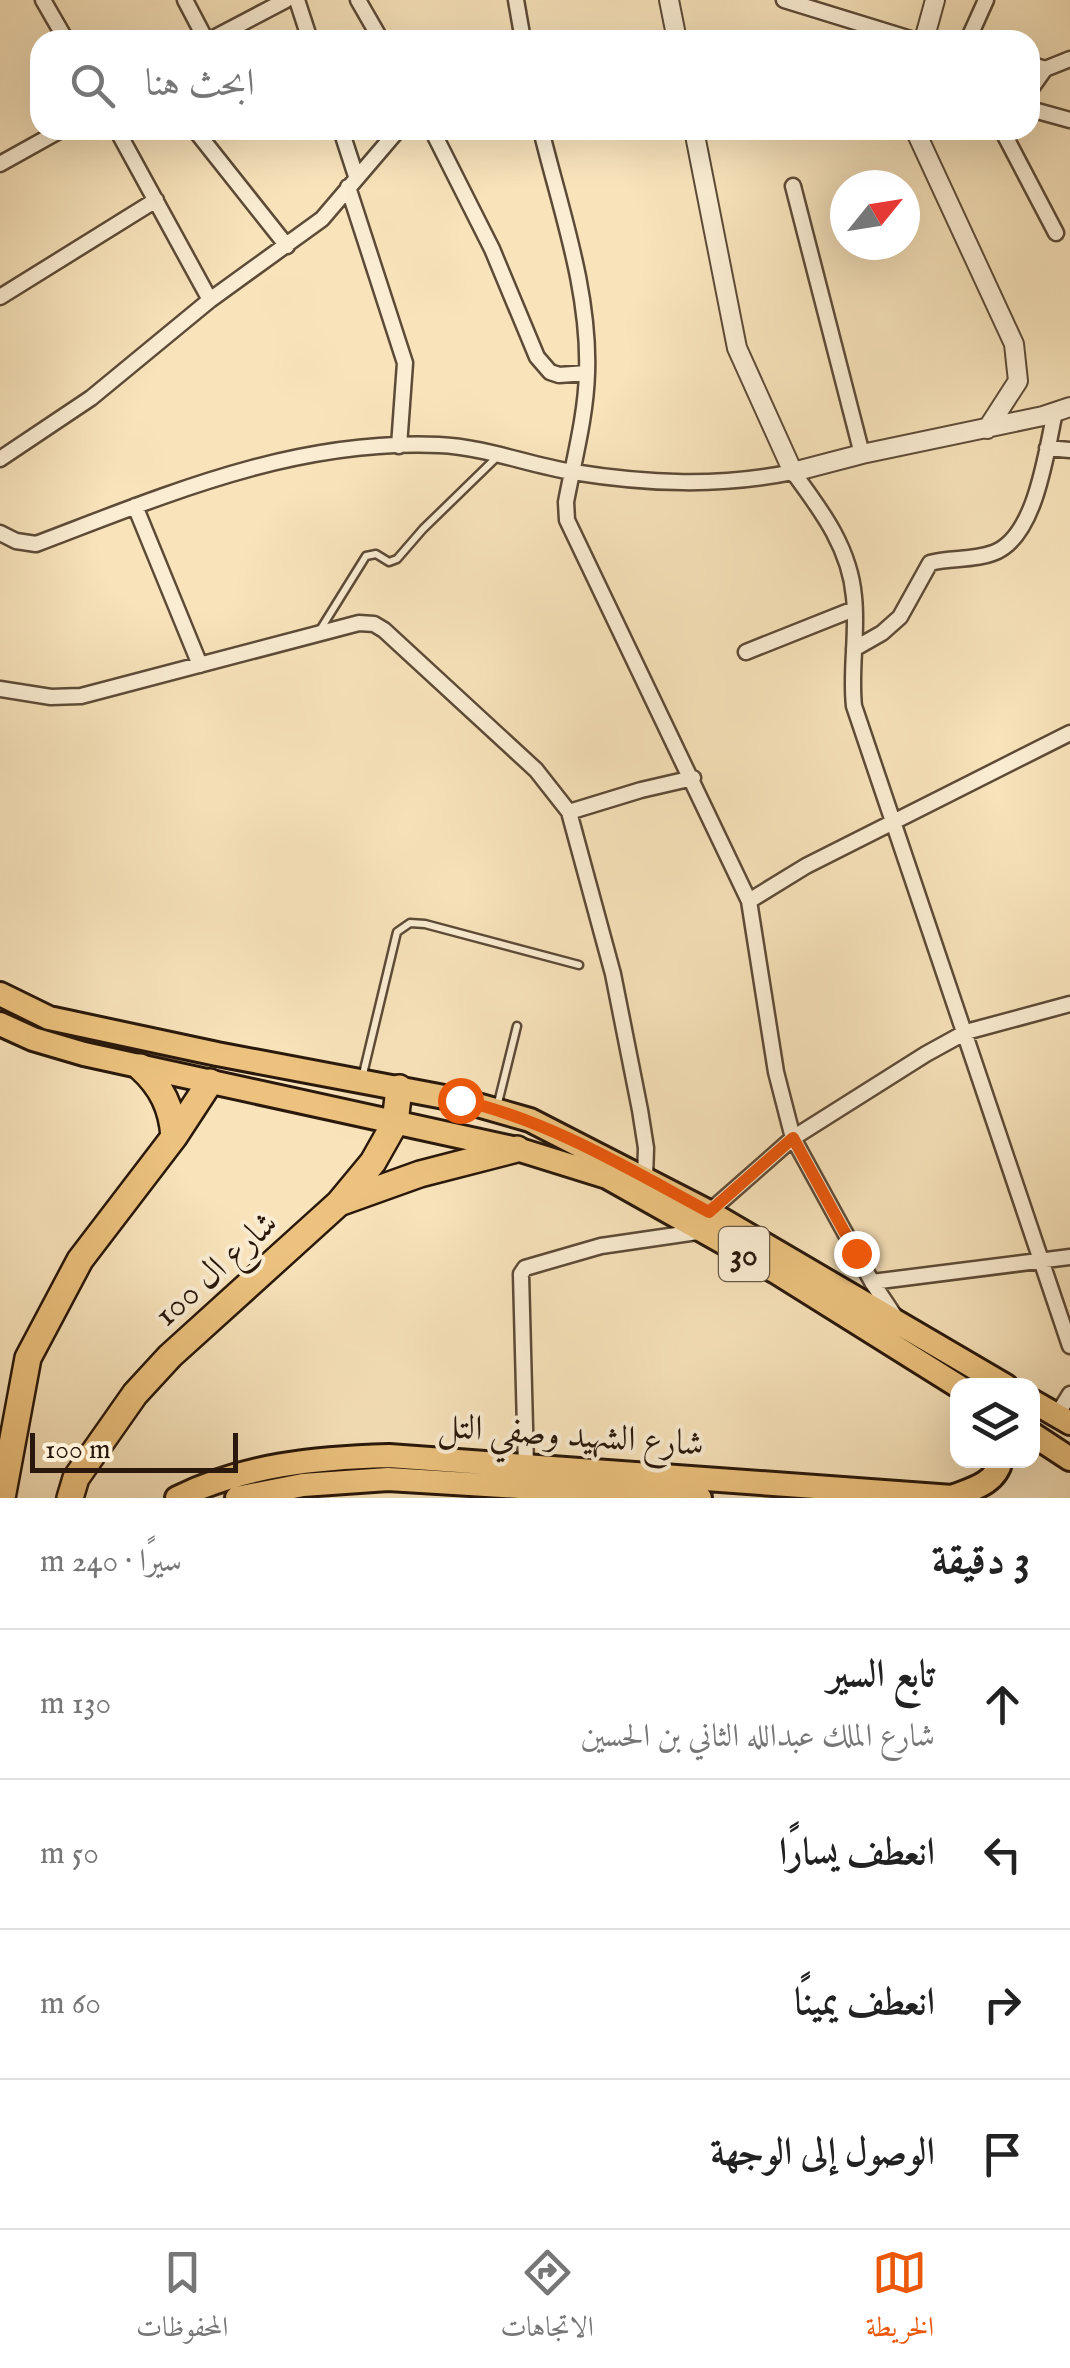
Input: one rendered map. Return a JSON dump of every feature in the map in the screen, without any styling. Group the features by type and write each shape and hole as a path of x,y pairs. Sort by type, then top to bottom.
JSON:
{"highway":[{"path":"140,1067 152,1078 169,1106 174,1137"},
{"path":"2,1498 28,1358 80,1260 174,1137 210,1082"},
{"name":"شارع ال 100","path":"73,1488 113,1421 170,1356 339,1203 373,1162 395,1123 399,1088"},
{"path":"339,1203 420,1174 518,1149"}],"main road":[{"name":"30","path":"6,1000 49,1018 497,1108 568,1137 645,1178 950,1381"},
{"name":"30","path":"0,1023 48,1044 518,1149 607,1176 707,1222 900,1324 992,1378"},
{"path":"0,1044 48,1044"},
{"path":"210,1082 217,1054"},
{"path":"1040,1403 1066,1411"},
{"path":"1040,1439 1070,1458"},
{"name":"شارع الشهيد وصفي التل","path":"177,1498 255,1470 320,1458 389,1456 966,1498"},
{"path":"952,1497 984,1484 999,1468"},
{"name":"شارع الشهيد وصفي التل","path":"238,1498 302,1485 388,1479 700,1498"}],"street":[{"path":"44,0 60,30"},
{"path":"185,0 202,30"},
{"path":"228,30 286,0"},
{"path":"297,0 307,30"},
{"path":"358,0 375,30"},
{"path":"516,0 522,30"},
{"path":"669,0 675,30"},
{"path":"784,0 882,30"},
{"path":"927,30 935,0"},
{"path":"972,30 986,0"},
{"path":"1040,65 1070,59"},
{"path":"1040,112 1070,120"},
{"path":"0,163 43,140"},
{"path":"123,140 210,300"},
{"path":"203,140 287,246"},
{"path":"342,140 405,363 399,446"},
{"path":"0,460 91,398 210,300 322,219 389,140"},
{"path":"437,140 497,260 536,357 550,372 559,375 587,373"},
{"path":"543,140 580,289 587,373 566,502 567,520 749,901 776,1072 793,1138 872,1282 900,1324"},
{"path":"696,140 736,348 792,472 833,530 845,556 854,609 854,706 1070,1346"},
{"path":"920,140 1014,344 1018,381 987,428"},
{"path":"1007,140 1056,233"},
{"path":"794,186 862,454"},
{"path":"0,297 156,200"},
{"path":"0,533 16,542 36,544 254,465 319,453 438,445 500,454 572,472 676,484 715,484 792,472 1062,410"},
{"path":"854,649 900,617 930,564 949,558 978,557 1012,542 1029,511 1046,448 1062,410"},
{"path":"1046,448 1070,450"},
{"path":"135,506 200,665"},
{"path":"746,652 854,609"},
{"path":"0,689 52,698 82,696 358,623 374,624 536,770 569,812 613,974 646,1148 645,1178"},
{"path":"749,901 806,866 1070,733"},
{"path":"569,812 692,778"},
{"path":"0,1023 6,1000"},
{"path":"526,1466 521,1308 524,1268 707,1222 793,1138 926,1054 966,1032 1070,1004"},
{"path":"872,1282 1070,1257"}],"lane":[{"path":"317,635 366,556 376,554 389,562 398,559 500,454"},
{"path":"362,1080 397,932 410,923 579,965"},
{"path":"497,1108 517,1026"}],"route":[{"path":"460,1100 497,1108 568,1137 709,1212 793,1138 856,1253"}]}
